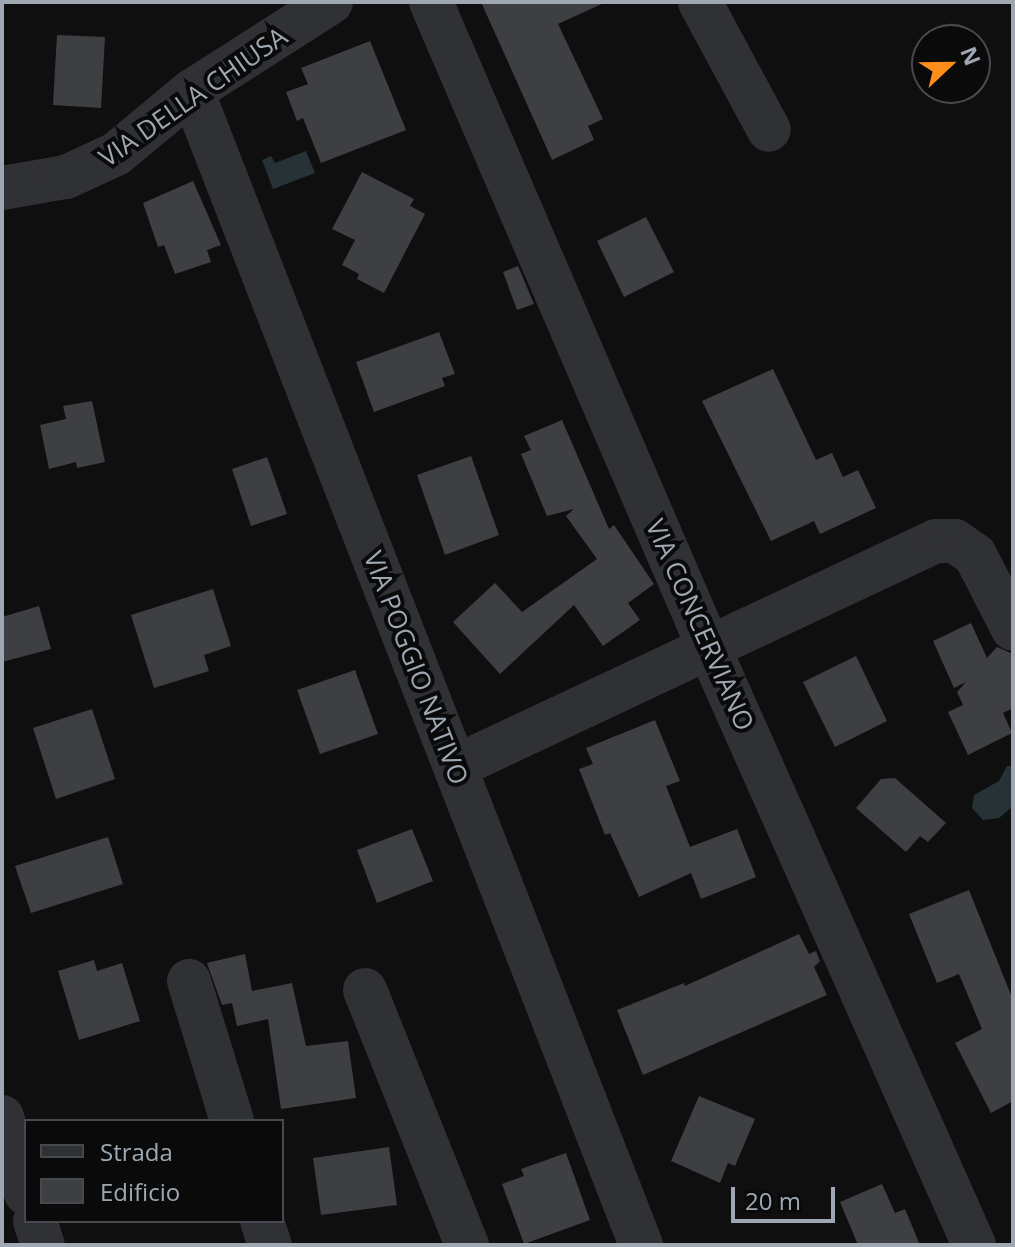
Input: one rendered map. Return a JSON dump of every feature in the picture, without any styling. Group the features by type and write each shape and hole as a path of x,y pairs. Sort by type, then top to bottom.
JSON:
{"street":[{"name":"VIA DELLA CHIUSA","path":"2,188 47,182 91,168 128,146 192,91 331,2"},
{"name":"VIA CONCERVIANO","path":"431,2 709,648 974,1245"},
{"path":"700,2 769,130"},
{"name":"VIA POGGIO NATIVO","path":"192,91 641,1245"},
{"path":"455,767 927,545 955,541 975,555 1013,629"},
{"path":"189,981 231,1119"},
{"path":"365,990 467,1245"},
{"path":"2,1117 24,1187"},
{"path":"36,1223 43,1245"},
{"path":"263,1223 270,1245"}],"shaded area":[{"path":"306,151 315,173 273,189 262,160 271,156 275,163"},
{"path":"1007,766 1013,766 1013,806 999,818 983,820 972,808 974,795 999,781"}],"building":[{"path":"481,2 606,2 558,24 603,119 588,126 594,140 552,160"},
{"path":"57,35 105,37 101,108 53,105"},
{"path":"370,41 406,130 321,163 303,118 297,121 286,92 308,84 301,68"},
{"path":"362,172 414,199 410,206 425,214 384,293 357,279 359,274 342,265 355,240 332,229"},
{"path":"193,181 221,245 207,250 211,262 175,274 164,245 158,247 143,203"},
{"path":"646,217 674,272 624,297 597,241"},
{"path":"518,266 534,304 517,310 503,272"},
{"path":"439,332 455,374 442,378 445,386 374,412 356,362"},
{"path":"773,369 816,460 832,453 843,477 858,470 876,508 820,534 814,521 771,541 702,401"},
{"path":"92,401 105,462 77,468 76,462 49,469 40,425 66,419 63,406"},
{"path":"562,420 609,529 614,525 654,584 628,603 640,620 603,646 574,605 500,674 453,622 495,583 522,612 597,559 566,516 574,509 547,516 521,454 531,450 524,436"},
{"path":"471,456 499,535 445,555 417,475"},
{"path":"267,457 287,514 251,526 232,469"},
{"path":"213,589 231,646 204,655 209,671 154,688 131,615"},
{"path":"39,606 51,649 2,662 2,617"},
{"path":"971,623 987,658 997,647 1013,654 1013,708 1003,713 1012,733 968,755 948,712 963,705 957,692 966,682 954,688 933,641"},
{"path":"856,656 887,721 835,747 803,682"},
{"path":"355,670 378,734 320,754 297,690"},
{"path":"92,709 115,779 56,799 33,728"},
{"path":"655,720 680,781 666,786 690,847 737,829 756,877 701,899 691,873 639,897 610,833 605,835 579,769 593,764 586,748"},
{"path":"895,778 946,823 928,842 920,836 906,852 856,808 881,779"},
{"path":"412,829 433,881 377,903 357,850"},
{"path":"108,837 123,884 31,913 15,866"},
{"path":"969,890 1013,1000 1013,1101 991,1113 955,1043 982,1029 959,974 937,983 909,914"},
{"path":"799,934 809,954 816,951 820,961 814,967 827,995 643,1075 617,1010 684,983 685,986"},
{"path":"245,954 252,991 292,983 306,1046 348,1041 356,1098 281,1109 268,1019 237,1026 232,1003 222,1005 207,963"},
{"path":"94,960 97,971 122,963 140,1021 79,1040 58,971"},
{"path":"699,1096 755,1119 735,1166 728,1163 720,1183 671,1161"},
{"path":"389,1147 397,1205 321,1215 313,1158"},
{"path":"566,1153 590,1220 524,1244 502,1184 524,1176 521,1169"},
{"path":"882,1184 895,1213 905,1209 920,1245 858,1245 840,1202"}]}
